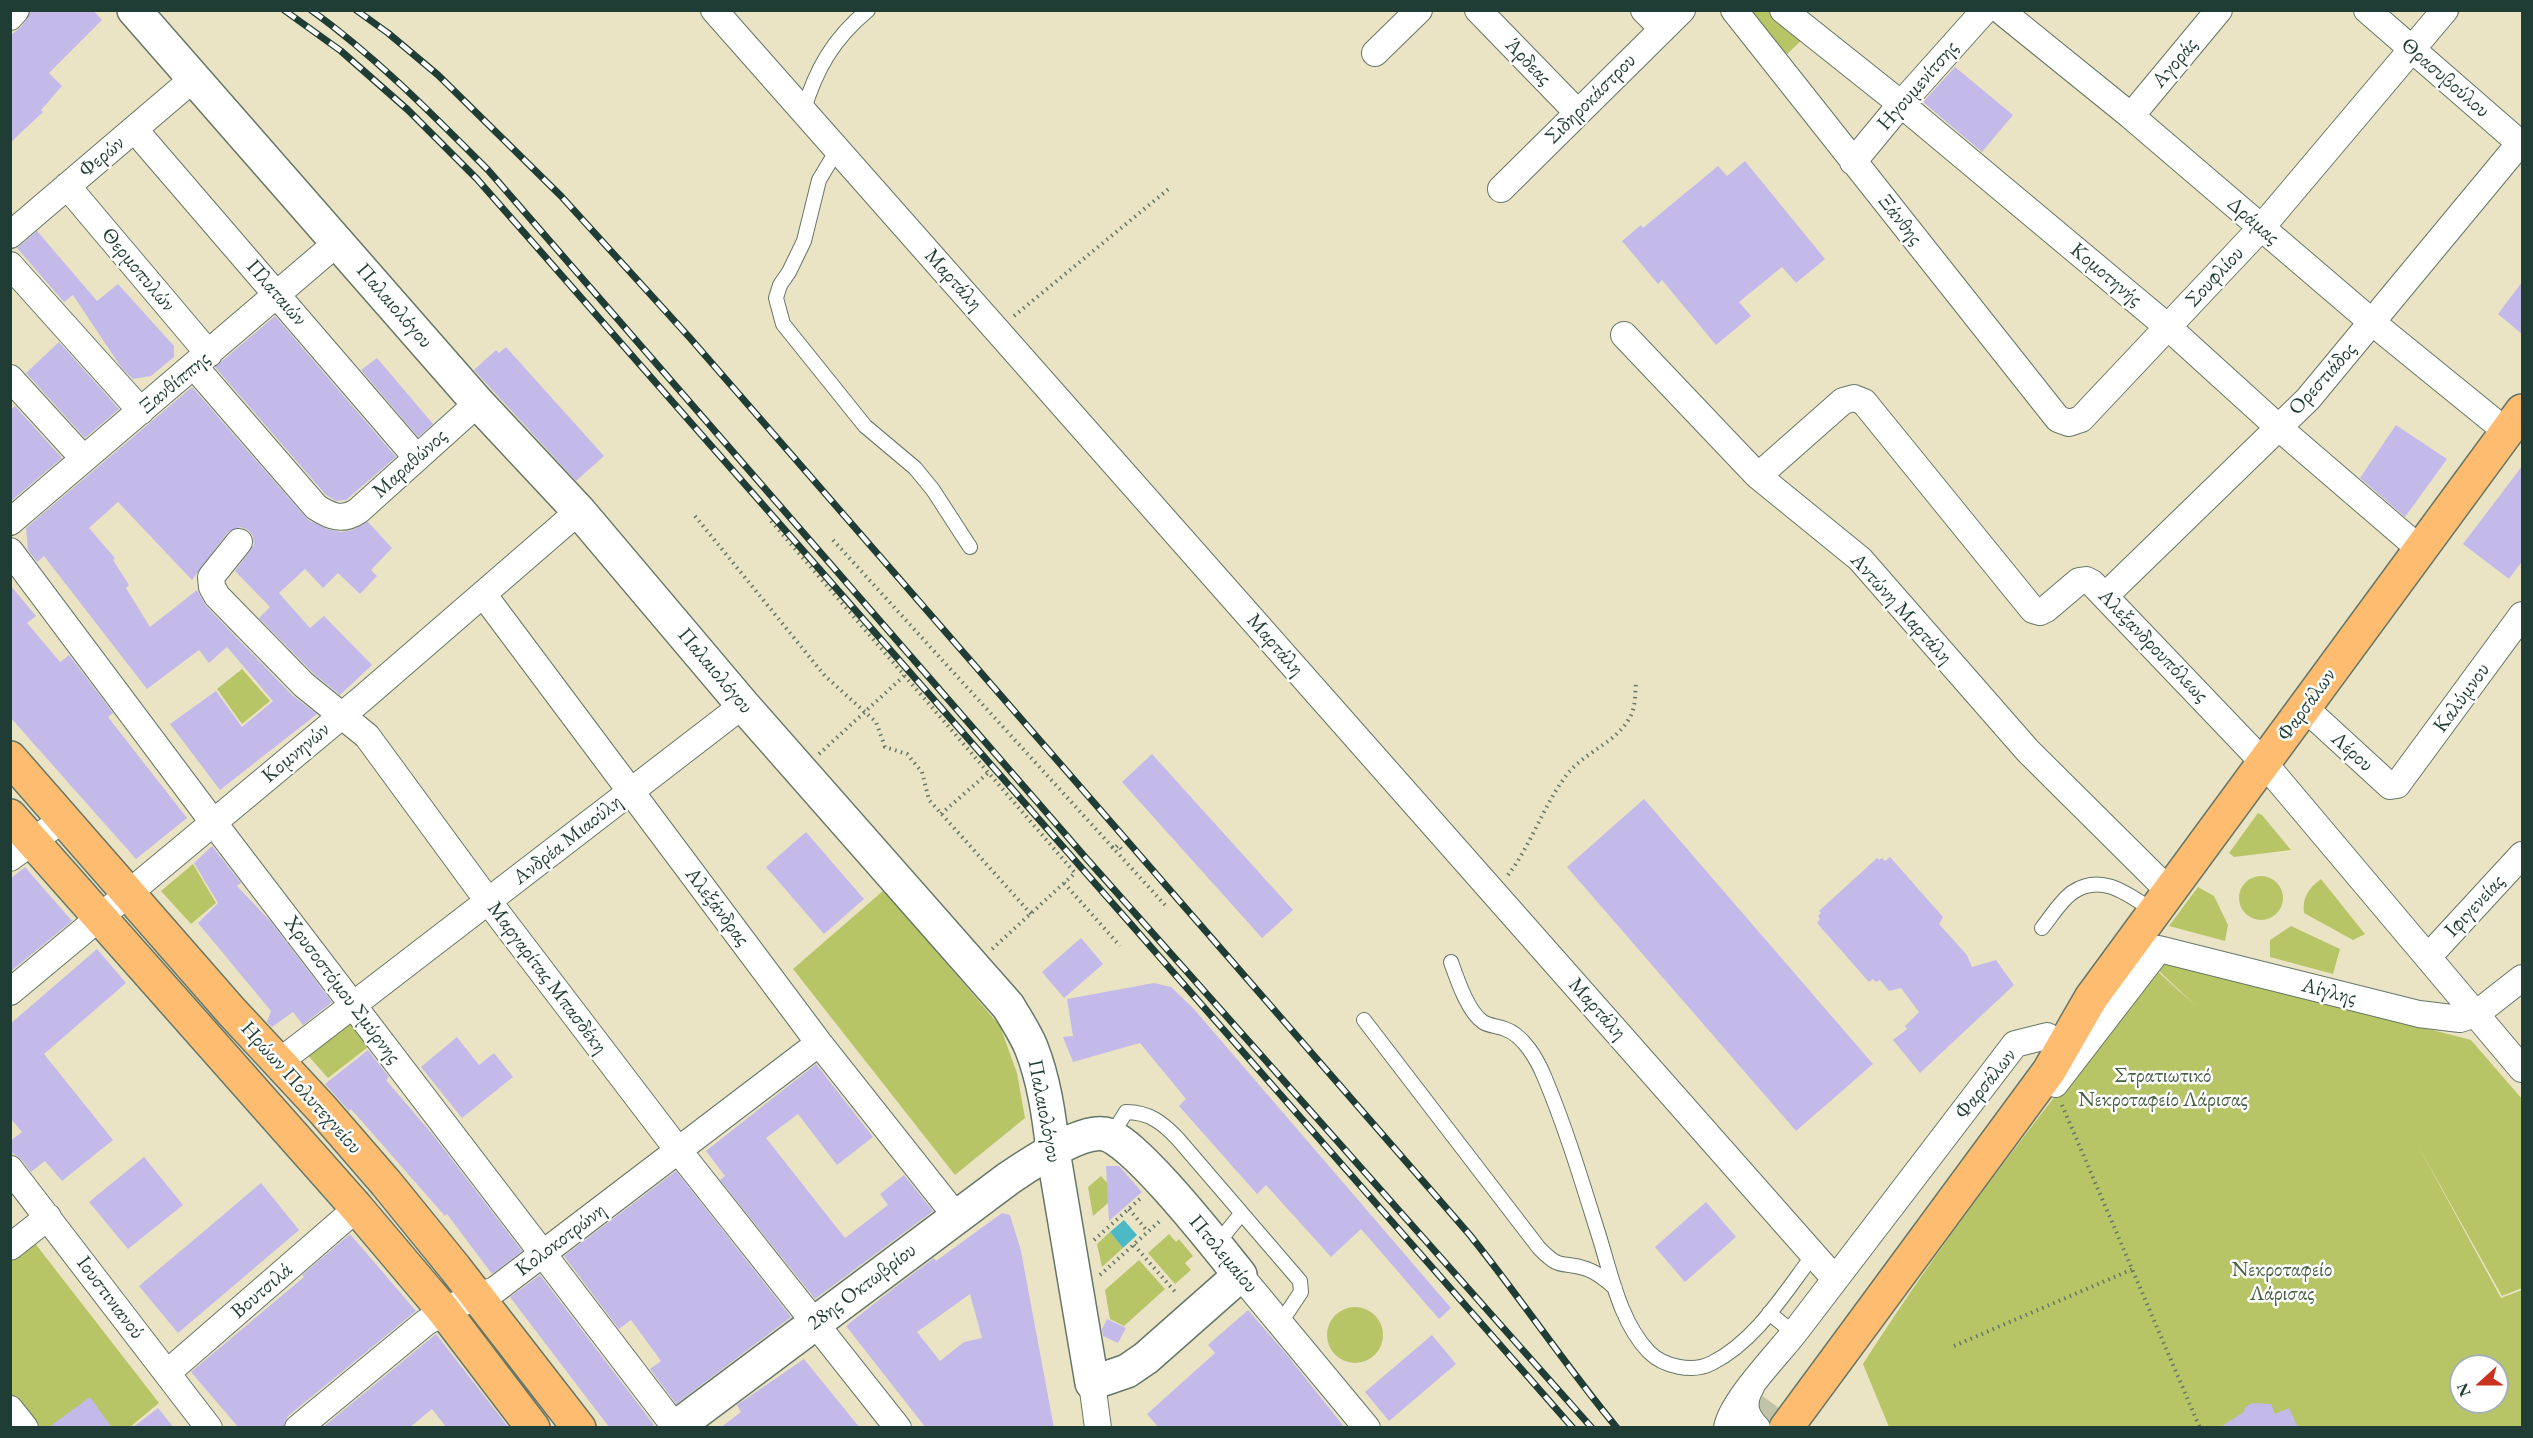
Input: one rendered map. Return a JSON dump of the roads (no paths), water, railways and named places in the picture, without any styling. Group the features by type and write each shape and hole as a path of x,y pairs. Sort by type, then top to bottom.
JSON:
{"main road":[{"name":"Φαρσάλων","path":"1783,1417 2515,421"},
{"name":"Ηρώων Πολυτεχνείου","path":"10,758 127,893 386,1183 579,1428"},
{"name":"Ηρώων Πολυτεχνείου","path":"10,816 21,850 99,916 357,1208 444,1311 533,1428"}],"street":[{"path":"10,17 16,10"},
{"name":"Παλαιολόγου","path":"134,10 478,403 579,511 743,705 1008,1006 1030,1045 1042,1082 1098,1428"},
{"name":"Μαρτάλη","path":"714,10 1835,1279"},
{"path":"1375,53 1419,10"},
{"name":"Άρδεας","path":"1478,10 1578,113"},
{"path":"1644,10 1663,29"},
{"name":"Σιδηροκάστρου","path":"1501,189 1682,10"},
{"name":"Ξάνθης","path":"1734,10 2058,419 2069,423"},
{"name":"Κομοτηνής","path":"1783,10 1901,104 2169,328 2278,427 2421,550"},
{"name":"Ηγουμενίτσης","path":"1853,162 1984,10"},
{"name":"Δράμας","path":"2000,10 2131,116 2373,323 2515,421"},
{"name":"Αγοράς","path":"2131,116 2219,10"},
{"name":"Θρασυβούλου","path":"2367,10 2522,144"},
{"name":"Σουφλίου","path":"2069,423 2081,419 2169,328 2260,228 2445,10"},
{"name":"Φερών","path":"10,235 193,80"},
{"name":"Πλαταιών","path":"134,129 417,458"},
{"name":"Ορεστιάδος","path":"2105,597 2308,399 2522,144"},
{"name":"Θερμοπυλών","path":"68,186 316,507 331,516 338,517"},
{"name":"Ξανθίππης","path":"10,522 338,242"},
{"path":"10,266 141,411"},
{"name":"Αντώνη Μαρτάλη","path":"1624,335 1758,476 1860,560 2162,902"},
{"path":"10,378 84,459"},
{"name":"Αλεξανδρουπόλεως","path":"1758,476 1843,401 1854,398 1864,402 2033,610 2040,612 2046,609 2079,581 2086,580 2092,583 2264,763 2523,1069"},
{"name":"Μαραθώνος","path":"338,517 347,517 358,511 478,403"},
{"name":"Κομνηνών","path":"10,992 342,715 579,511"},
{"name":"Μαργαρίτας Μπασδέκη","path":"239,542 212,577 212,586 217,596 304,686 367,736 488,901 678,1150 898,1428"},
{"name":"Χρυσοστόμου Σμύρνης","path":"10,551 213,822 676,1427"},
{"name":"Αλεξάνδρας","path":"483,594 819,1043 956,1216"},
{"name":"Καλύμνου","path":"2402,781 2523,615"},
{"name":"Ανδρέα Μιαούλη","path":"279,1062 743,705"},
{"name":"Λέρου","path":"2305,708 2390,786 2402,781"},
{"path":"21,850 63,819"},
{"name":"Ιφιγενείας","path":"2428,957 2523,855"},
{"path":"1783,1417 2055,1084 2159,949"},
{"name":"Αίγλης","path":"2125,953 2159,949 2419,1014 2460,1019 2476,1014"},
{"path":"2476,1014 2523,978"},
{"name":"Κολοκοτρώνη","path":"298,1428 425,1323 444,1311 495,1290 819,1043"},
{"name":"Φαρσάλων","path":"1727,1428 1729,1417 1735,1406 1783,1417 1794,1333 2015,1044 2055,1044"},
{"path":"1053,1151 1090,1136 1100,1134 1111,1136"},
{"name":"Πτολεμαίου","path":"1111,1136 1126,1146 1152,1172 1281,1322 1367,1428"},
{"name":"28ης Οκτωβρίου","path":"676,1427 956,1216 1009,1178 1053,1151"},
{"name":"Ιουστινιανού","path":"10,1169 209,1428"},
{"name":"Βουτσιλά","path":"167,1373 357,1208"},
{"path":"10,1247 48,1217"},
{"path":"1092,1383 1123,1373 1138,1364 1240,1275"},
{"path":"10,1409 25,1428"}],"lane":[{"path":"803,111 822,62 849,26 868,10"},
{"path":"837,150 819,180 804,240 789,272 780,285 776,298 777,309 783,324 865,426 915,468 933,490 970,547"},
{"path":"2042,927 2072,892 2095,885 2116,888 2162,902"},
{"path":"1451,962 1464,994 1476,1015 1483,1022 1507,1029 1532,1052 1564,1128 1615,1288 1629,1321 1650,1352 1668,1364 1692,1369 1712,1364 1740,1344 1769,1313 1814,1254"},
{"path":"1364,1020 1539,1248 1556,1263 1584,1268 1600,1275 1615,1288"},
{"path":"1111,1136 1126,1112 1140,1112 1156,1120 1178,1139 1300,1281 1301,1292 1281,1322"},
{"path":"1216,1245 1241,1214"},
{"path":"1769,1313 1794,1333"}],"water":[{"path":"1124,1220 1137,1235 1123,1248 1110,1232"}],"tunnel":[{"path":"1760,1428 1776,1406"}],"railway":[{"path":"284,10 341,51 408,110 477,179 1573,1428"},
{"path":"311,10 381,66 488,170 1086,858 1592,1428"},
{"path":"356,10 388,33 438,75 561,196 690,338 1469,1234 1617,1428"}],"park label":[{"name":"Στρατιωτικό Νεκροταφείο Λάρισας","path":"2163,1088"},
{"name":"Νεκροταφείο Λάρισας","path":"2282,1282"}]}
